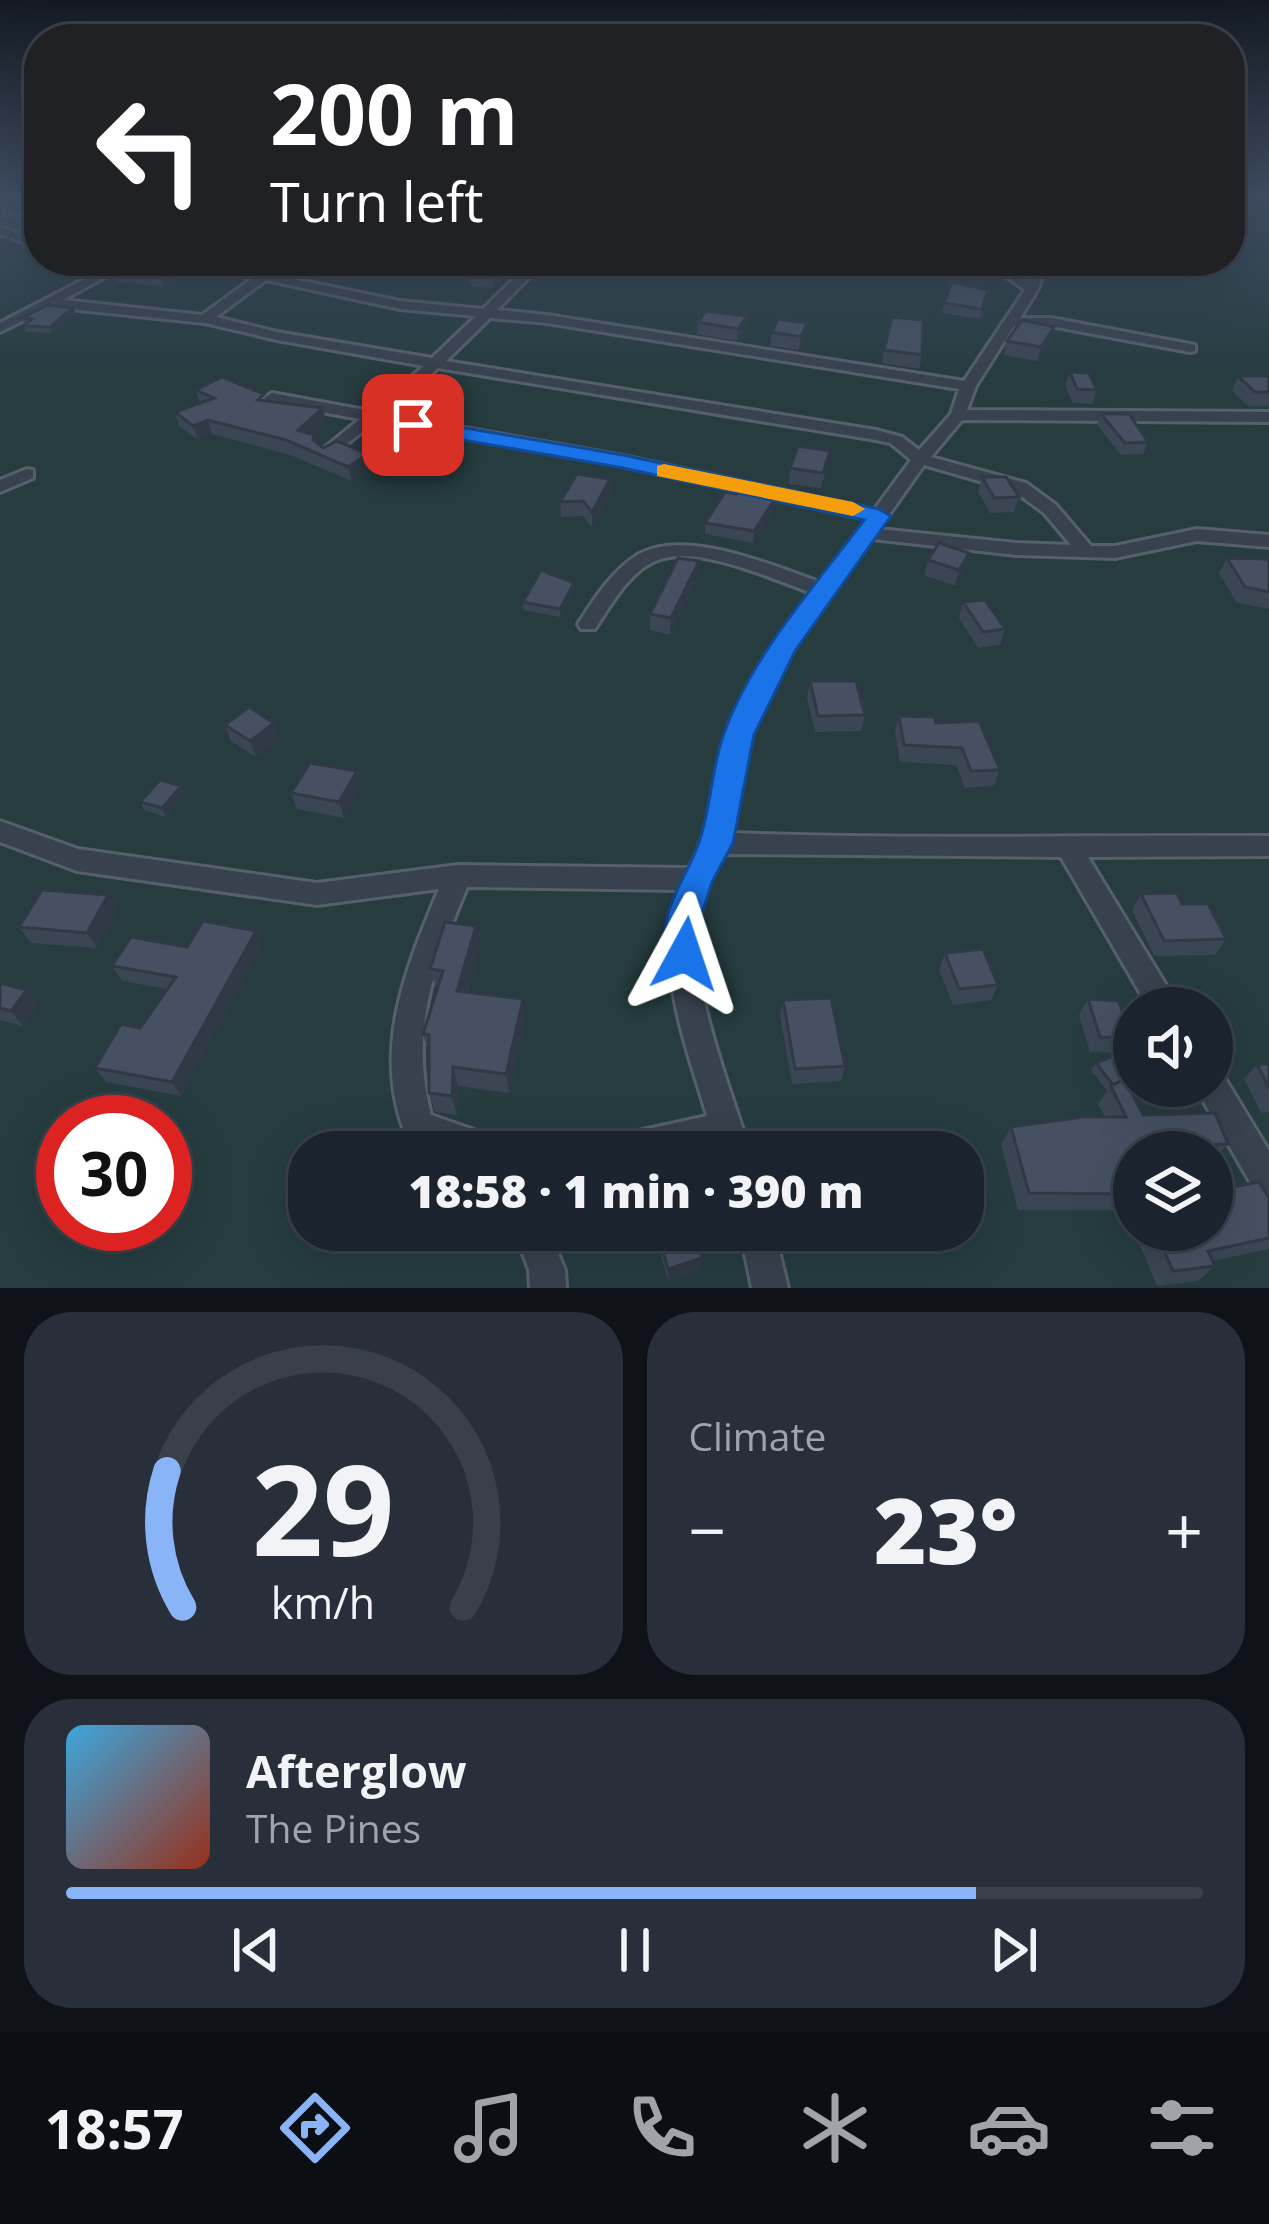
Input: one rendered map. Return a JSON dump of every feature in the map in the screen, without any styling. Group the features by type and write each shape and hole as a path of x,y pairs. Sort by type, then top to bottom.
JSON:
{"street":[{"path":"0,328 100,276"},
{"path":"205,319 263,276 400,305 483,313 968,386"},
{"path":"329,453 438,361 523,276"},
{"path":"1009,276 1032,289"},
{"path":"726,1131 686,994 684,914 716,843 739,735 783,648 920,459 958,415 968,386 1013,322 1036,276"},
{"path":"51,303 205,319 277,336 665,404 876,435 896,440 920,459 1020,488 1050,509 1086,551"},
{"path":"1013,322 1051,322 1190,348"},
{"path":"272,398 593,455 874,524 1086,551 1133,550 1197,535 1269,541"},
{"path":"958,415 1269,417"},
{"path":"0,487 27,475"},
{"path":"587,624 642,561 675,550 730,561 826,592"},
{"path":"0,831 77,860 317,894 458,876 696,879"},
{"path":"716,843 852,850 1067,844 1269,846"},
{"path":"1067,844 1152,987"},
{"path":"432,1131 418,1126 403,1065 413,989 458,876"},
{"path":"1224,1107 1269,1182"},
{"path":"539,1251 548,1288"},
{"path":"762,1251 770,1288"}],"green space":[{"path":"0,257 24,257 24,276 1245,276 1245,257 1269,257 1269,1288 0,1288"}],"building":[{"path":"952,282 988,290 982,309 944,303"},
{"path":"48,305 73,308 50,327 24,326 32,319 22,318"},
{"path":"706,311 747,316 738,329 698,322"},
{"path":"892,317 923,320 922,355 884,350"},
{"path":"778,319 807,323 801,337 772,332"},
{"path":"1022,320 1054,327 1041,347 1007,341"},
{"path":"1070,372 1089,373 1097,390 1077,389"},
{"path":"1238,376 1267,376 1269,392 1255,392"},
{"path":"222,377 264,394 258,400 323,408 298,430 314,435 313,440 323,448 337,441 368,454 348,467 286,440 208,420 193,426 175,412 214,398 196,390"},
{"path":"1101,414 1129,414 1148,442 1125,443"},
{"path":"798,446 830,451 823,473 790,468"},
{"path":"577,474 610,479 592,512 583,501 560,502"},
{"path":"982,477 1006,477 1019,497 994,498"},
{"path":"741,485 779,493 754,531 705,523 725,492 736,494"},
{"path":"939,543 969,553 959,570 928,560"},
{"path":"678,558 699,561 671,618 650,614"},
{"path":"1227,558 1269,559 1269,592 1245,587"},
{"path":"541,570 574,583 560,609 523,602"},
{"path":"985,600 1005,629 983,632 963,602"},
{"path":"810,681 856,681 865,715 818,716"},
{"path":"249,707 274,723 250,741 225,725"},
{"path":"899,716 935,717 936,723 979,721 1000,770 971,771 962,748 904,745"},
{"path":"310,763 357,771 339,802 291,793"},
{"path":"160,780 181,786 162,808 140,802"},
{"path":"42,890 108,895 87,933 19,927"},
{"path":"1177,893 1182,904 1208,904 1226,939 1164,941 1141,894"},
{"path":"203,921 256,931 172,1082 95,1068 121,1024 140,1028 176,977 112,966 131,937 187,947"},
{"path":"445,922 476,926 457,991 523,999 506,1074 453,1067 452,1096 429,1093 429,1035 423,1034 443,971 430,969"},
{"path":"983,949 998,985 959,989 945,953"},
{"path":"0,983 27,990 11,1011 0,1008"},
{"path":"831,998 845,1066 795,1069 783,1000"},
{"path":"1088,999 1113,1001 1113,1037 1100,1037"},
{"path":"1113,1056 1113,1085 1096,1063"},
{"path":"1257,1064 1269,1064 1269,1088"},
{"path":"1121,1107 1139,1107 1143,1115 1215,1113 1223,1131 1113,1131 1113,1194 1029,1193 1011,1127 1083,1117 1126,1117"},
{"path":"1259,1182 1269,1198 1269,1238 1233,1246 1233,1187"},
{"path":"663,1251 700,1251 702,1258 668,1269"},
{"path":"1164,1251 1208,1251 1215,1266 1173,1271"}],"slow traffic":[{"path":"664,471 853,509"}],"route":[{"path":"413,425 623,461 879,516 783,648 759,689 728,773 716,843 684,914 685,954"}]}
